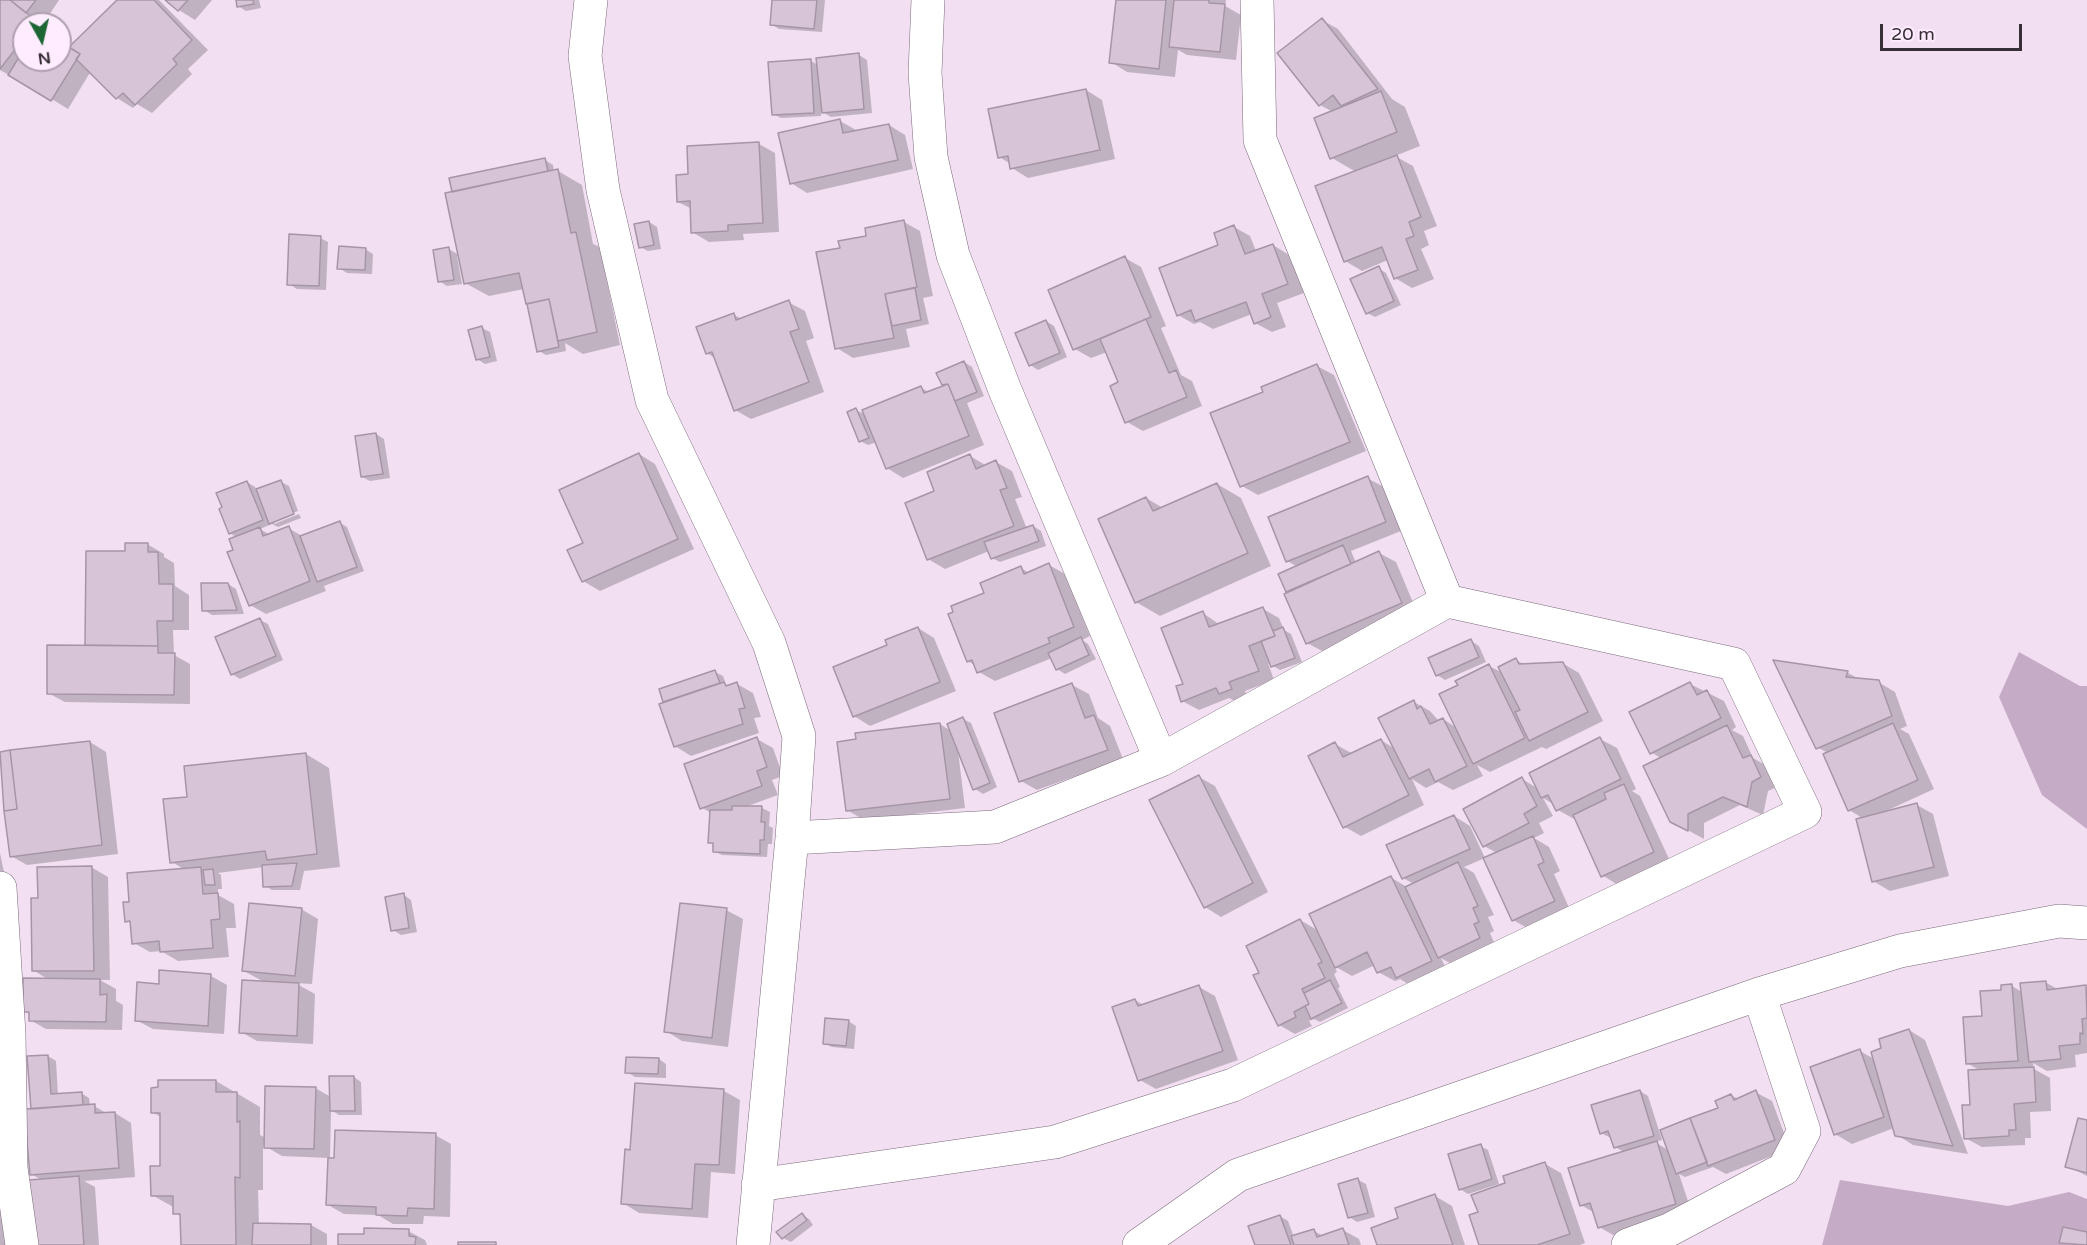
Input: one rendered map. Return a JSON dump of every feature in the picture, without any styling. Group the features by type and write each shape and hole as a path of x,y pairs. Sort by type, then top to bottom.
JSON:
{"street":[{"path":"591,0 585,56 603,190 652,400 769,644 800,736 753,1245"},
{"path":"928,0 925,73 931,157 953,255 1010,401 1161,760"},
{"path":"1257,0 1260,140 1447,601"},
{"path":"758,1185 1055,1142 1233,1085 1804,812 1734,664 1447,601 1161,760 994,827 792,838"},
{"path":"0,888 9,1034 11,1168 22,1245"},
{"path":"1139,1245 1238,1175 1759,994 1900,951 2059,921 2087,923"},
{"path":"1628,1245 1669,1230 1784,1169 1804,1131 1759,994"}],"shaded area":[{"path":"2019,652 2080,686 2087,686 2087,829 2042,795 1999,697"},
{"path":"1840,1180 2008,1206 2069,1192 2087,1199 2087,1245 1822,1245"}],"building":[{"path":"0,0 10,0 25,12 12,12 12,54 0,69"},
{"path":"10,0 36,0 25,12"},
{"path":"117,0 154,0 192,40 173,59 177,64 135,105 123,93 116,99 76,59 80,54 72,49 72,44"},
{"path":"165,0 188,0 178,11"},
{"path":"236,0 253,0 254,4 237,7"},
{"path":"772,0 817,0 814,29 770,25"},
{"path":"1116,0 1166,0 1159,69 1109,63"},
{"path":"1174,0 1209,0 1209,3 1225,4 1220,52 1169,47"},
{"path":"1322,18 1378,89 1341,106 1333,95 1319,106 1277,53"},
{"path":"72,49 80,54 72,67"},
{"path":"859,53 864,109 822,113 816,58"},
{"path":"811,59 814,113 772,115 768,62"},
{"path":"12,68 12,72 69,72 51,101 8,75"},
{"path":"1086,89 1100,150 1010,169 1008,156 998,158 988,109"},
{"path":"1381,91 1397,132 1330,159 1314,118"},
{"path":"840,119 843,133 889,124 898,160 790,184 778,133"},
{"path":"759,142 763,223 728,225 728,231 691,233 690,201 677,202 676,175 688,174 687,146"},
{"path":"1397,155 1421,217 1409,222 1414,236 1406,239 1418,270 1394,279 1382,247 1344,262 1315,186"},
{"path":"545,158 548,171 452,192 449,178"},
{"path":"558,169 571,233 576,232 597,332 558,341 549,299 526,304 519,273 464,284 445,193"},
{"path":"904,220 917,287 885,294 894,338 835,349 816,252 840,248 838,241 866,236 865,228"},
{"path":"649,221 654,245 639,248 634,224"},
{"path":"1234,225 1245,254 1273,244 1288,284 1262,294 1271,317 1254,324 1246,302 1195,321 1191,310 1177,316 1159,268 1218,245 1214,233"},
{"path":"289,234 321,236 319,286 287,285"},
{"path":"339,246 366,248 365,270 337,269"},
{"path":"449,247 454,280 438,282 433,250"},
{"path":"1125,256 1151,317 1073,350 1048,290"},
{"path":"1379,266 1394,301 1366,314 1350,279"},
{"path":"915,288 921,320 892,326 885,294"},
{"path":"549,299 559,347 537,352 527,304"},
{"path":"789,300 799,329 790,332 809,382 734,411 712,352 706,354 696,327 734,313 736,320"},
{"path":"1146,319 1169,373 1176,370 1187,397 1125,423 1110,386 1118,382 1100,339"},
{"path":"1046,320 1060,353 1029,366 1015,333"},
{"path":"482,326 490,357 476,360 468,330"},
{"path":"964,361 977,392 955,401 948,384 942,385 936,373"},
{"path":"1317,364 1350,442 1240,487 1210,413 1263,392 1261,387"},
{"path":"948,384 969,436 886,469 862,410 921,386 924,393"},
{"path":"856,408 869,438 859,442 847,412"},
{"path":"376,433 383,474 361,477 355,436"},
{"path":"639,453 678,539 582,582 567,550 583,543 559,490"},
{"path":"970,454 976,469 996,460 1007,488 1000,490 1014,526 927,560 905,503 934,491 927,472"},
{"path":"1368,476 1386,522 1286,562 1268,517"},
{"path":"281,480 294,514 269,524 256,489"},
{"path":"247,481 263,520 229,534 219,509 222,507 216,493"},
{"path":"1217,483 1248,553 1135,603 1098,519 1146,497 1153,511"},
{"path":"340,521 357,567 317,582 300,536"},
{"path":"1033,525 1039,541 991,559 984,542"},
{"path":"289,526 310,581 249,606 227,552 233,550 229,539 260,527 263,536"},
{"path":"125,543 148,543 148,552 158,552 159,584 173,584 173,621 157,621 158,646 85,645 86,551 125,551"},
{"path":"1343,545 1351,564 1286,592 1278,574"},
{"path":"1379,551 1402,603 1306,644 1284,594"},
{"path":"1049,563 1074,627 1048,638 1050,643 977,673 972,660 967,662 948,614 953,612 951,606 984,593 980,583 1021,566 1024,574"},
{"path":"201,583 228,583 237,610 202,611"},
{"path":"1263,607 1275,636 1249,646 1259,671 1229,682 1232,689 1219,694 1216,688 1181,702 1176,686 1183,684 1161,628 1203,611 1209,627"},
{"path":"260,618 276,656 231,675 215,637"},
{"path":"918,627 940,682 853,717 833,667 887,645 885,640"},
{"path":"1283,627 1295,658 1271,667 1261,641 1275,636 1273,631"},
{"path":"1081,637 1089,655 1056,670 1048,653"},
{"path":"1471,639 1479,657 1436,676 1428,658"},
{"path":"47,645 158,646 158,653 175,653 174,695 47,694"},
{"path":"1516,658 1519,664 1563,662 1588,712 1529,741 1515,712 1520,710 1498,667"},
{"path":"1773,660 1848,671 1846,677 1879,680 1892,716 1816,749"},
{"path":"1489,664 1525,738 1473,764 1439,694 1458,685 1455,681"},
{"path":"715,670 720,683 663,702 659,689"},
{"path":"724,682 726,686 737,682 745,708 739,709 743,724 674,747 659,704"},
{"path":"1690,682 1697,695 1707,690 1721,718 1650,754 1629,712"},
{"path":"1072,683 1085,718 1094,715 1108,750 1019,782 994,713"},
{"path":"1414,700 1417,709 1421,706 1430,724 1443,718 1467,766 1435,782 1429,769 1409,779 1378,718"},
{"path":"963,717 990,783 973,790 947,724"},
{"path":"940,723 950,799 846,811 837,742 856,739 855,733"},
{"path":"1893,723 1918,780 1848,811 1823,754"},
{"path":"1727,725 1743,758 1751,755 1761,777 1752,782 1747,807 1723,797 1688,814 1688,831 1670,822 1643,766"},
{"path":"757,737 767,767 757,771 762,786 700,809 684,764"},
{"path":"1600,737 1621,779 1556,811 1548,795 1541,798 1529,773"},
{"path":"1381,739 1409,795 1343,828 1308,756 1335,742 1343,757"},
{"path":"90,741 102,845 10,857 4,811 17,809 10,750"},
{"path":"10,750 17,809 4,811 0,752"},
{"path":"306,753 317,854 267,860 265,851 170,863 163,799 187,797 184,766"},
{"path":"1199,775 1253,883 1204,908 1149,800"},
{"path":"1522,777 1537,806 1524,814 1529,823 1483,847 1463,809"},
{"path":"1624,784 1654,852 1601,877 1573,815 1606,799 1604,793"},
{"path":"1917,803 1934,867 1872,882 1856,819"},
{"path":"732,806 762,806 761,822 765,822 764,840 760,840 760,854 713,852 713,843 708,843 710,810 732,810"},
{"path":"1454,815 1470,849 1402,879 1386,845"},
{"path":"1533,836 1544,862 1538,865 1555,901 1512,921 1483,858"},
{"path":"1458,862 1478,906 1473,908 1479,922 1474,924 1480,938 1438,958 1405,887"},
{"path":"297,863 292,886 263,887 262,865"},
{"path":"92,866 94,971 32,971 31,898 38,898 37,867"},
{"path":"201,867 203,894 218,893 220,919 211,920 213,948 160,952 159,941 132,944 130,921 125,922 123,902 129,902 127,873"},
{"path":"213,869 215,885 205,885 203,870"},
{"path":"1391,876 1432,961 1396,978 1391,967 1377,973 1367,952 1335,968 1309,914"},
{"path":"404,893 409,928 391,931 385,897"},
{"path":"249,903 302,908 295,976 242,971"},
{"path":"680,903 727,908 712,1038 664,1032"},
{"path":"1300,919 1322,962 1318,964 1325,978 1302,989 1309,1004 1294,1012 1296,1017 1278,1026 1253,975 1259,973 1246,946"},
{"path":"159,970 211,974 208,1026 135,1021 137,982 159,984"},
{"path":"23,978 100,979 100,995 107,994 106,1022 29,1021 29,1012 23,1012"},
{"path":"242,980 299,983 297,1036 239,1033"},
{"path":"1330,980 1342,1003 1311,1019 1305,1006 1309,1004 1304,993"},
{"path":"2046,981 2047,990 2086,985 2087,1018 2082,1019 2083,1034 2080,1033 2080,1044 2059,1046 2061,1059 2029,1062 2020,983"},
{"path":"2012,984 2018,1061 1966,1064 1963,1017 1982,1016 1980,991 2001,990 2001,985"},
{"path":"1199,985 1223,1051 1138,1081 1112,1007 1135,999 1138,1006"},
{"path":"825,1018 849,1020 846,1046 823,1044"},
{"path":"1909,1029 1953,1146 1895,1136 1871,1052 1881,1048 1879,1039"},
{"path":"1860,1049 1884,1117 1834,1135 1810,1067"},
{"path":"48,1055 51,1094 82,1092 83,1105 31,1109 27,1056"},
{"path":"626,1057 659,1058 658,1074 625,1073"},
{"path":"2034,1067 2036,1102 2014,1104 2016,1130 2009,1130 2009,1136 1964,1139 1962,1105 1970,1105 1968,1070"},
{"path":"329,1076 354,1076 355,1111 330,1111"},
{"path":"158,1080 216,1080 216,1092 237,1092 237,1122 240,1121 240,1178 235,1177 236,1245 181,1245 180,1214 173,1214 173,1196 151,1196 150,1166 160,1166 160,1113 151,1113 151,1088 158,1087"},
{"path":"635,1083 724,1089 719,1165 695,1164 692,1209 621,1204 625,1149 630,1150"},
{"path":"265,1086 316,1087 314,1149 264,1148"},
{"path":"1640,1090 1654,1136 1614,1148 1608,1131 1600,1134 1591,1105"},
{"path":"1756,1090 1775,1140 1708,1166 1690,1118 1718,1108 1715,1101 1731,1094 1734,1100"},
{"path":"95,1104 95,1113 115,1112 119,1168 30,1175 24,1109"},
{"path":"1690,1118 1707,1162 1676,1174 1660,1130"},
{"path":"2078,1118 2087,1120 2087,1173 2065,1167"},
{"path":"335,1130 436,1133 434,1209 408,1208 407,1216 376,1215 376,1207 326,1205 328,1158 334,1158"},
{"path":"1657,1141 1676,1204 1598,1228 1590,1203 1580,1206 1568,1168"},
{"path":"1481,1144 1492,1179 1459,1190 1448,1154"},
{"path":"1545,1162 1570,1234 1537,1245 1479,1245 1469,1215 1478,1212 1471,1195 1505,1183 1503,1176"},
{"path":"79,1176 84,1245 34,1245 29,1180"},
{"path":"1358,1178 1368,1213 1348,1218 1338,1184"},
{"path":"1435,1194 1453,1245 1377,1245 1371,1228 1398,1218 1395,1208"},
{"path":"802,1213 807,1220 782,1239 776,1232"},
{"path":"1280,1215 1291,1245 1255,1245 1248,1226"},
{"path":"253,1223 311,1224 311,1245 252,1245"},
{"path":"2063,1227 2087,1232 2087,1245 2059,1243"},
{"path":"364,1228 409,1229 409,1236 416,1237 415,1245 338,1245 338,1234 364,1234"},
{"path":"1343,1228 1349,1245 1294,1245 1291,1236 1314,1229 1317,1237"},
{"path":"458,1242 496,1242 496,1245 458,1245"}]}
